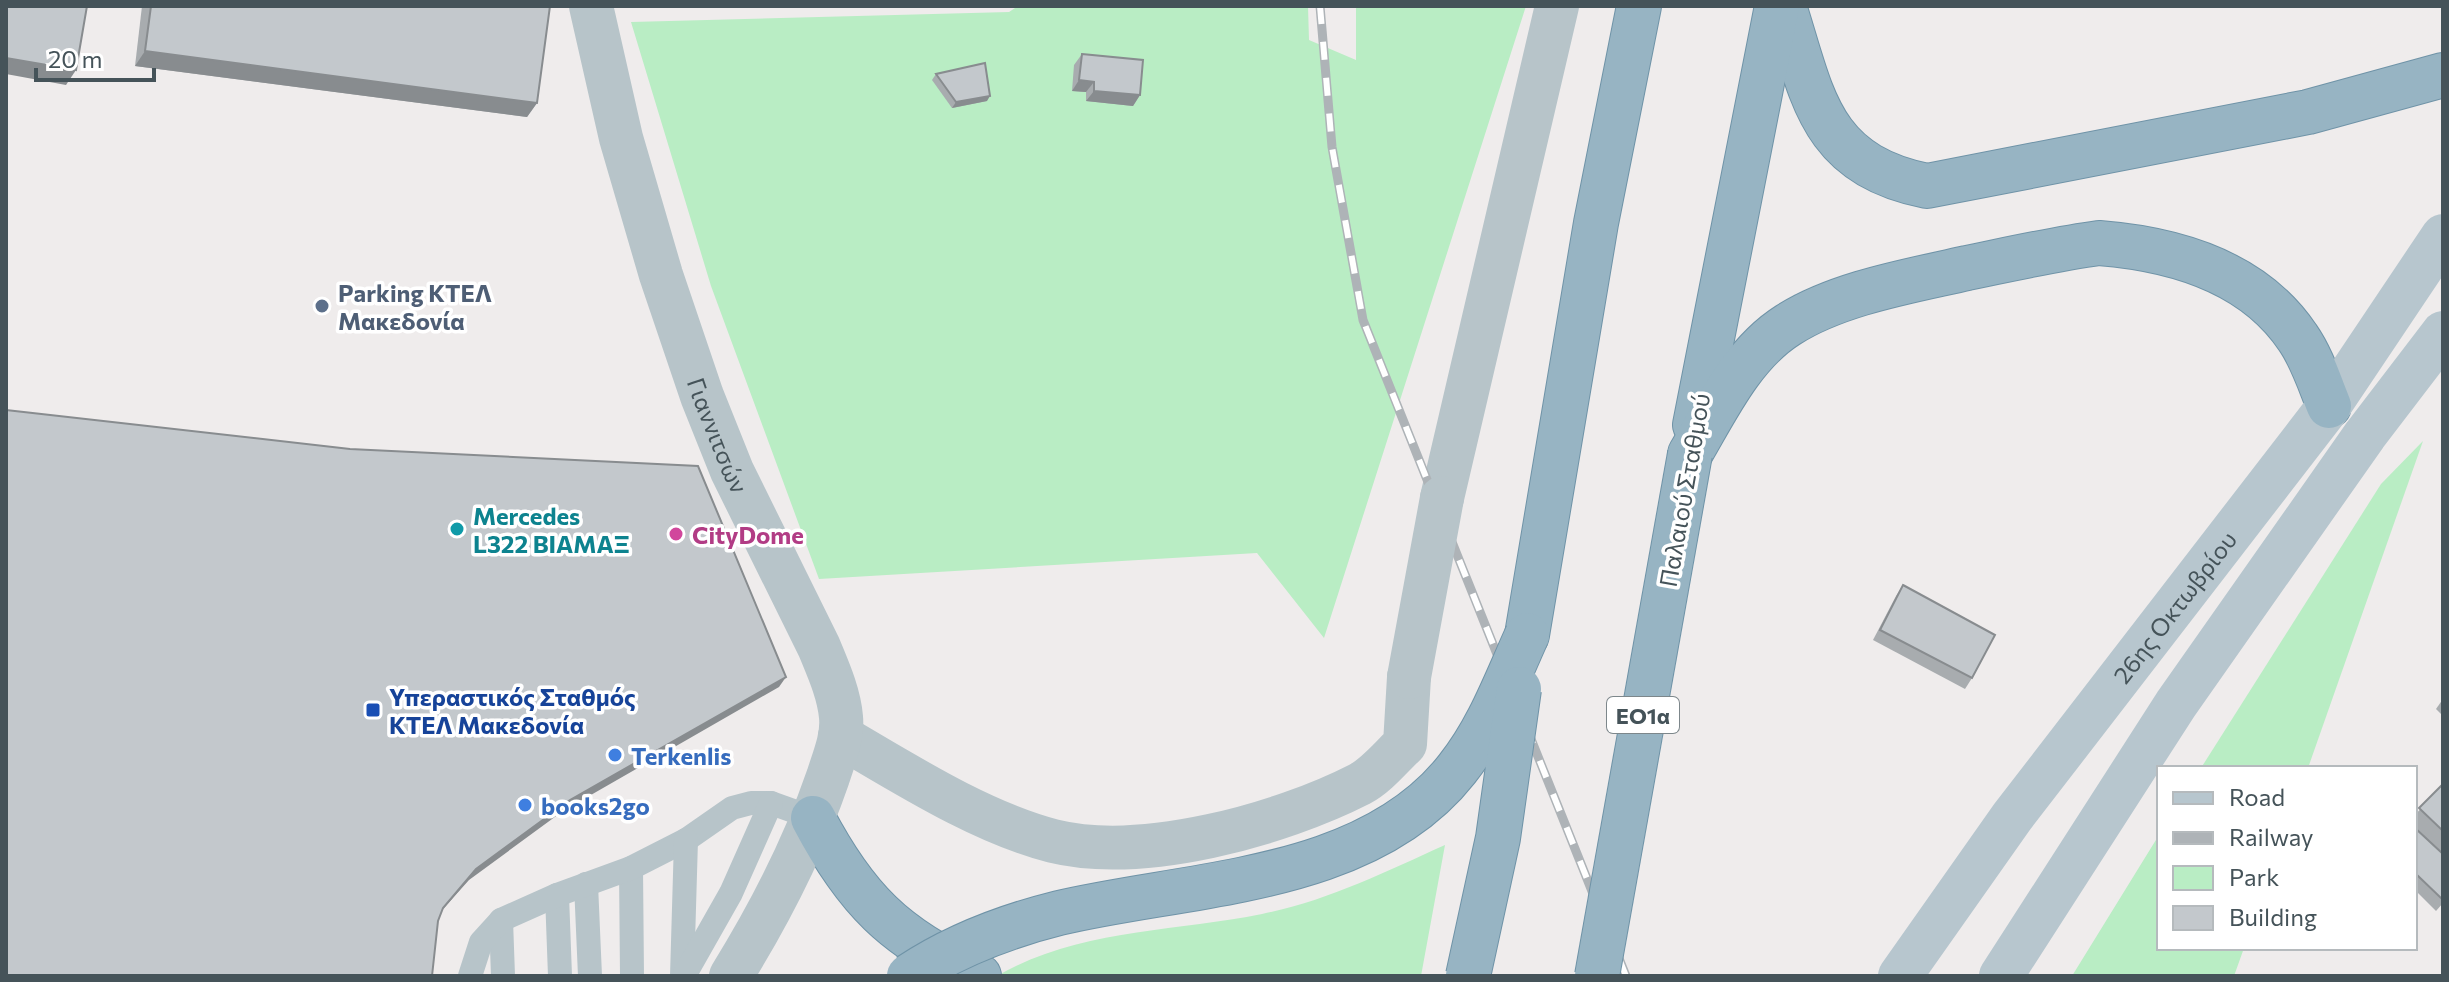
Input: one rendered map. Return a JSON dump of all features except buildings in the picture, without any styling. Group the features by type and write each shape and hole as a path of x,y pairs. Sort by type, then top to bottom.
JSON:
{"highway":[{"path":"1468,976 1498,838 1527,635 1596,223 1639,6"},
{"name":"Παλαιού Σταθμού","path":"1597,976 1690,454 1777,6"},
{"path":"1784,6 1813,97 1827,127 1847,150 1872,169 1901,181 1927,186 2308,112 2443,75"},
{"path":"1690,454 1732,383 1760,349 1788,325 1833,304 1911,280 2099,243 2130,245 2166,253 2215,269 2244,284 2279,312 2301,341 2329,406"},
{"path":"909,976 959,948 1030,922 1070,911 1289,868 1366,840 1416,809 1456,772 1482,735 1527,635"},
{"path":"813,818 846,877 874,909 895,928 931,952 979,976"}],"main road":[{"name":"26ης Οκτωβρίου","path":"1900,976 2012,817 2329,406 2443,236"},
{"path":"2001,976 2176,704 2365,435 2443,333"}],"street":[{"name":"Γιαννιτσών","path":"591,6 621,138 680,335 722,449 830,673 841,717 840,736 813,818 772,906 731,976"},
{"path":"840,736 981,814 1054,841 1118,848 1191,841 1277,818 1363,782 1405,744 1409,677 1442,498 1557,6"}],"lane":[{"path":"470,976 481,942 501,920 557,895 631,868 686,840 732,808 751,803 771,803 813,818"},
{"path":"683,976 720,915 771,803"},
{"path":"683,976 686,840"},
{"path":"631,868 632,976"},
{"path":"586,884 590,976"},
{"path":"557,895 560,976"},
{"path":"501,920 503,976"}],"green space":[{"path":"1018,6 1308,6 1309,40 1356,60 1356,6 1526,6 1324,638 1257,553 819,579 711,286 631,22 1009,12"},
{"path":"2423,441 2309,766 2202,766 2381,484"},
{"path":"2157,838 2157,950 2243,950 2234,976 2072,976"},
{"path":"1445,845 1421,976 997,976 1060,949 1093,940 1228,920 1310,902"}],"railway":[{"path":"1320,6 1332,147 1363,320 1626,976"}],"place":[{"name":"Parking ΚΤΕΛ Μακεδονία","path":"322,306"},
{"name":"Mercedes L322 ΒΙΑΜΑΞ","path":"457,529"},
{"name":"CityDome","path":"676,534"},
{"name":"Υπεραστικός Σταθμός ΚΤΕΛ Μακεδονία","path":"373,710"},
{"name":"Terkenlis","path":"615,755"},
{"name":"books2go","path":"525,805"}]}
